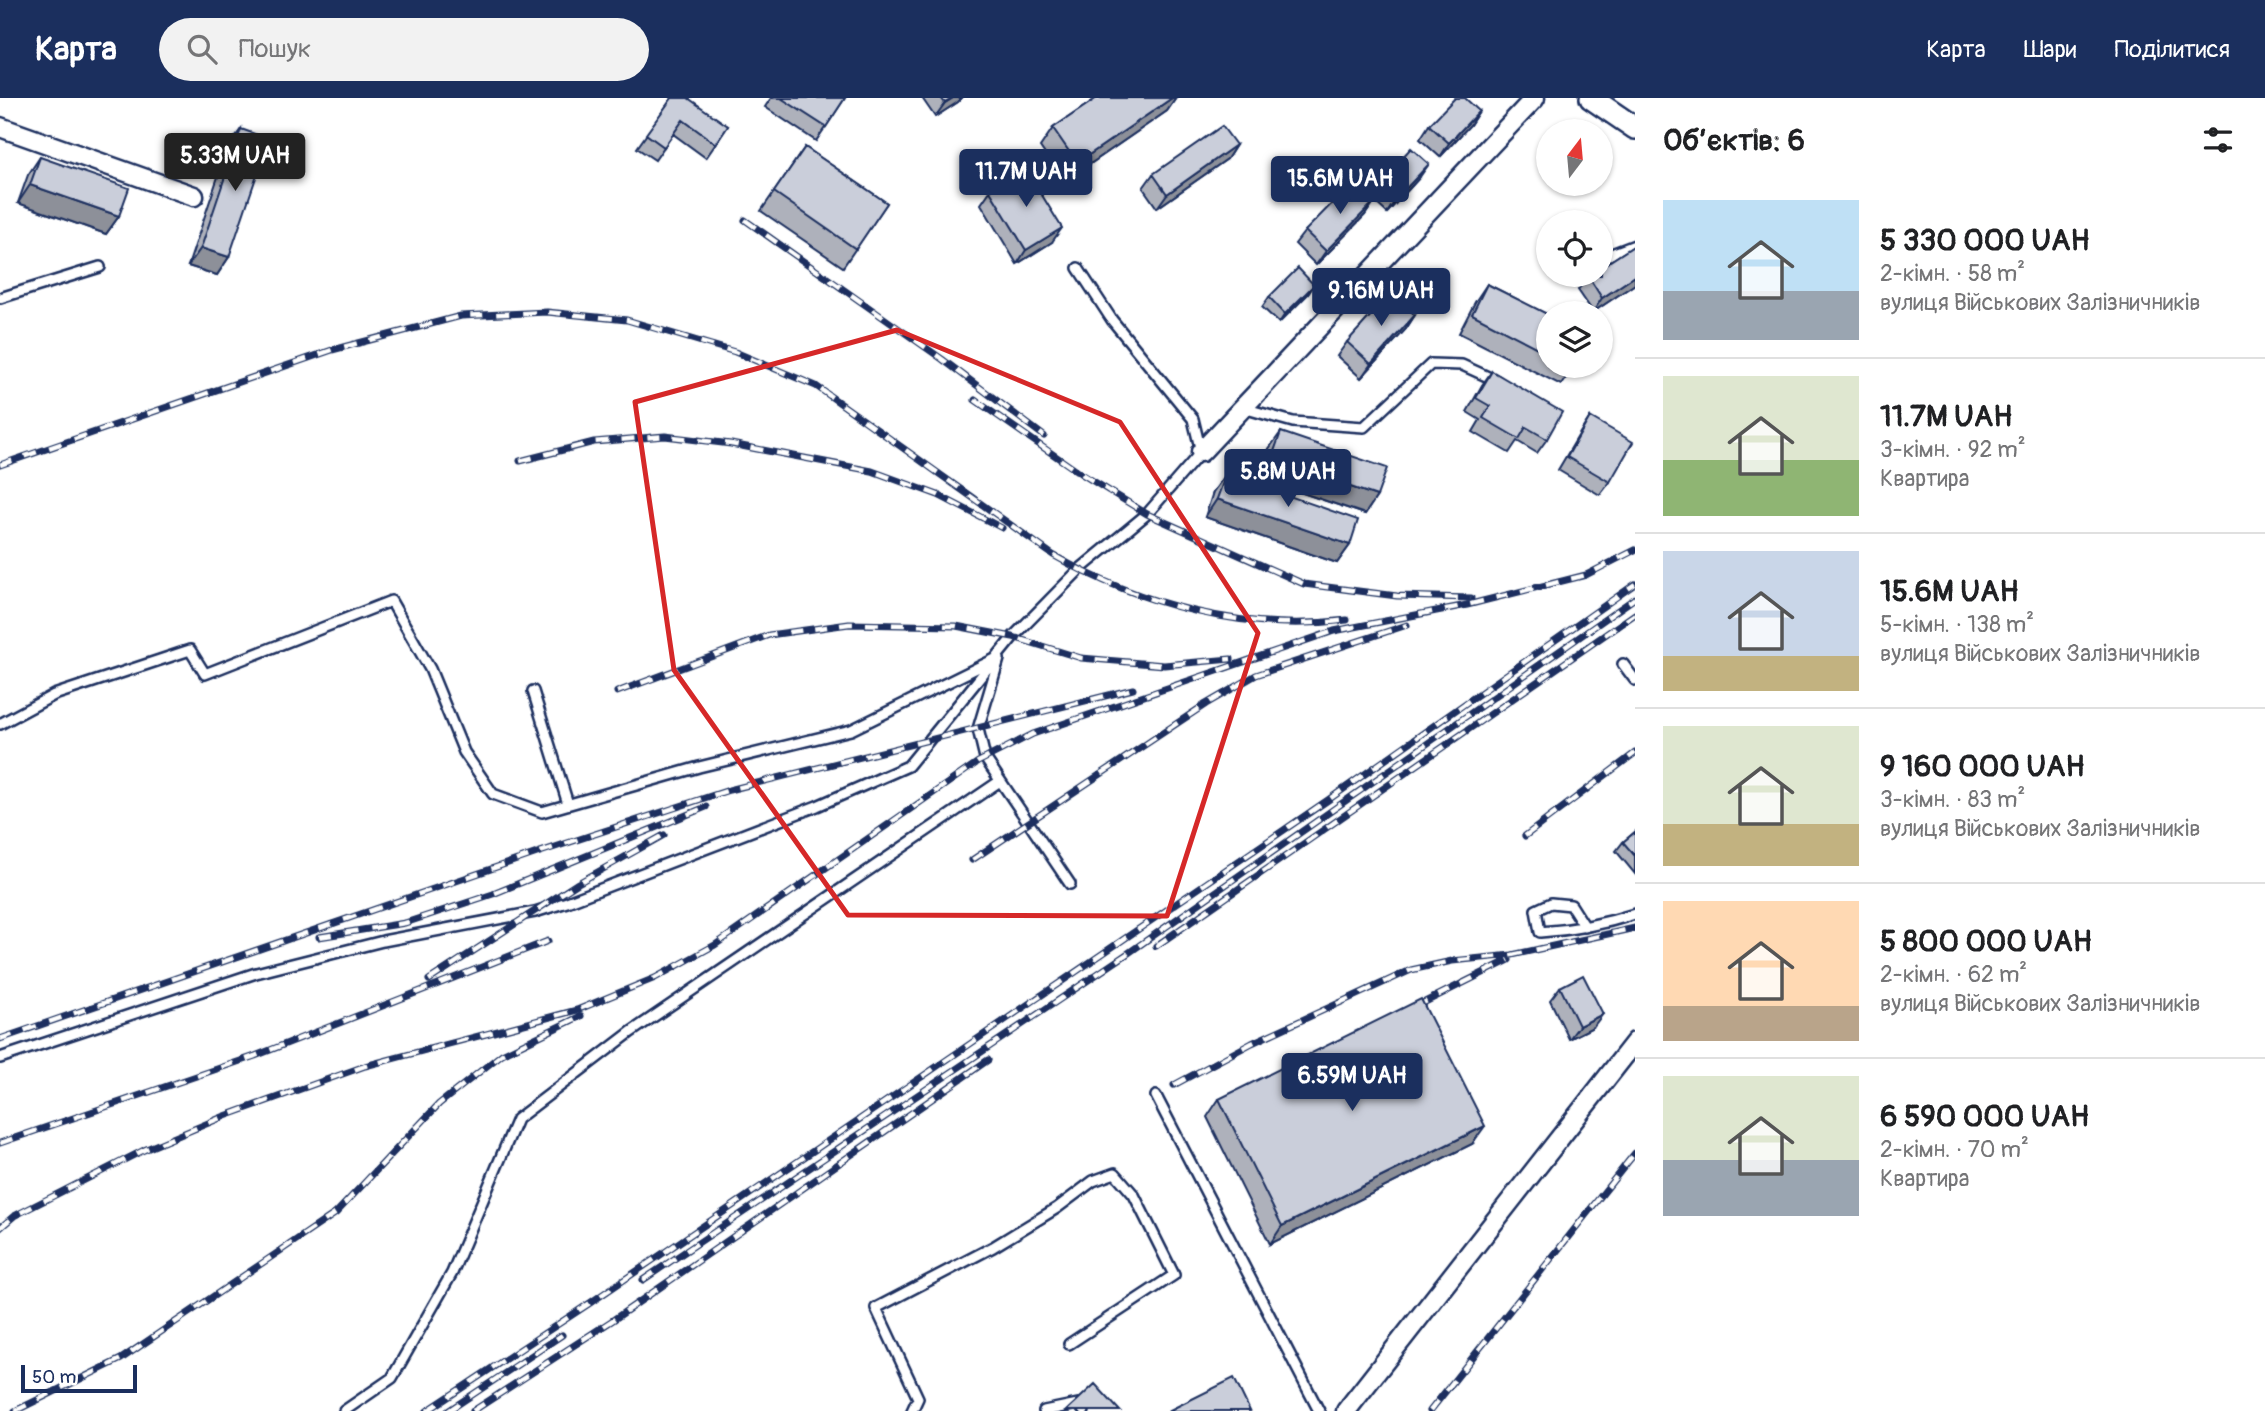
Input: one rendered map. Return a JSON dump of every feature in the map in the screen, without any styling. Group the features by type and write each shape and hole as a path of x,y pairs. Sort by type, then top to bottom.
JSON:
{"street":[{"path":"1201,452 1535,98"},
{"path":"1591,98 1635,128"},
{"path":"0,127 194,196"},
{"path":"1346,1411 1635,1042"}],"lane":[{"path":"1613,253 1635,245"},
{"path":"0,298 100,267"},
{"path":"0,1058 256,973 383,941 535,912 817,806 908,766 1013,637 1079,570 1147,514 1201,452 1193,419 1112,320 1078,268"},
{"path":"1242,408 1293,422 1364,427 1432,364 1462,365 1513,388"},
{"path":"0,724 54,695 190,650 205,674 391,601 430,669 464,752 493,794 542,812 851,730 999,657"},
{"path":"999,657 978,729 985,758 1070,884"},
{"path":"1623,664 1635,680"},
{"path":"533,691 568,804"},
{"path":"344,1411 392,1378 452,1273 517,1119 631,1032 1000,781"},
{"path":"1585,927 1571,905 1551,903 1536,910 1540,932 1585,927 1635,914"},
{"path":"1156,1096 1319,1411"},
{"path":"912,1411 918,1398 876,1308 993,1247 1058,1208 1093,1181 1115,1173 1134,1195 1174,1275 1069,1344"},
{"path":"1044,1411 1078,1404 1084,1411"}],"highlighted area":[{"path":"897,330 1120,422 1258,633 1167,916 848,915 674,670 635,402"}],"building":[{"path":"672,98 688,98 728,126 716,144 683,120 664,147 646,134"},
{"path":"781,98 845,98 826,127"},
{"path":"1097,98 1172,98 1077,163 1053,128"},
{"path":"1455,98 1465,98 1479,111 1449,143 1429,125"},
{"path":"1222,126 1236,145 1167,194 1153,174"},
{"path":"241,129 269,139 229,257 201,248"},
{"path":"805,147 887,203 856,249 774,192"},
{"path":"1411,148 1429,164 1396,199 1379,183"},
{"path":"40,157 129,188 119,216 30,185"},
{"path":"1026,169 1062,228 1026,250 990,191"},
{"path":"1354,181 1375,201 1326,251 1305,231"},
{"path":"1635,245 1635,276 1602,298 1595,287 1613,287 1613,259"},
{"path":"1298,268 1314,285 1285,314 1269,297"},
{"path":"1487,284 1536,308 1536,347 1472,314"},
{"path":"1391,293 1415,315 1371,364 1347,342"},
{"path":"1492,371 1562,412 1547,439 1526,427 1519,439 1483,418 1490,406 1476,398"},
{"path":"1590,417 1633,442 1610,482 1567,457"},
{"path":"1281,432 1387,468 1377,496 1271,460"},
{"path":"1226,474 1358,520 1350,545 1217,499"},
{"path":"1635,832 1635,856 1623,842"},
{"path":"1583,975 1603,1014 1579,1026 1560,987"},
{"path":"1421,999 1485,1126 1282,1226 1219,1099"},
{"path":"1234,1378 1250,1411 1168,1411"},
{"path":"1095,1384 1120,1411 1066,1411"}],"railway":[{"path":"745,220 942,359 1044,436"},
{"path":"0,465 332,350 461,316 547,312 627,320 735,352 816,386 1053,555 1121,588 1195,611 1233,618 1309,623 1347,620"},
{"path":"975,400 1080,473 1147,514 1304,584 1397,596 1471,598"},
{"path":"520,461 594,442 665,436 731,444 872,471 938,495 1002,528"},
{"path":"0,1228 14,1216 144,1150 225,1116 365,1066 577,1010 655,978 715,945 978,762 1033,734 1334,631 1467,605 1586,575 1635,550"},
{"path":"427,1411 1328,800 1635,584"},
{"path":"643,1280 1127,954 1635,598"},
{"path":"1156,946 1635,614"},
{"path":"617,692 769,635 849,624 956,626 1013,637 1081,658 1164,665 1231,659"},
{"path":"972,860 1206,704 1256,675 1407,625"},
{"path":"0,1039 540,852 729,790 1133,689"},
{"path":"1525,836 1635,753"},
{"path":"319,937 405,923 493,894 706,807"},
{"path":"429,980 578,883 664,835"},
{"path":"1174,1085 1252,1043 1411,970 1452,961 1512,955 1635,928"},
{"path":"0,1143 255,1056 548,941"},
{"path":"1415,1007 1509,960"},
{"path":"15,1411 121,1359 336,1213 439,1104 502,1054 581,1016"},
{"path":"473,1411 613,1320 988,1060"},
{"path":"1430,1411 1635,1153"},
{"path":"448,1411 562,1335"}]}
